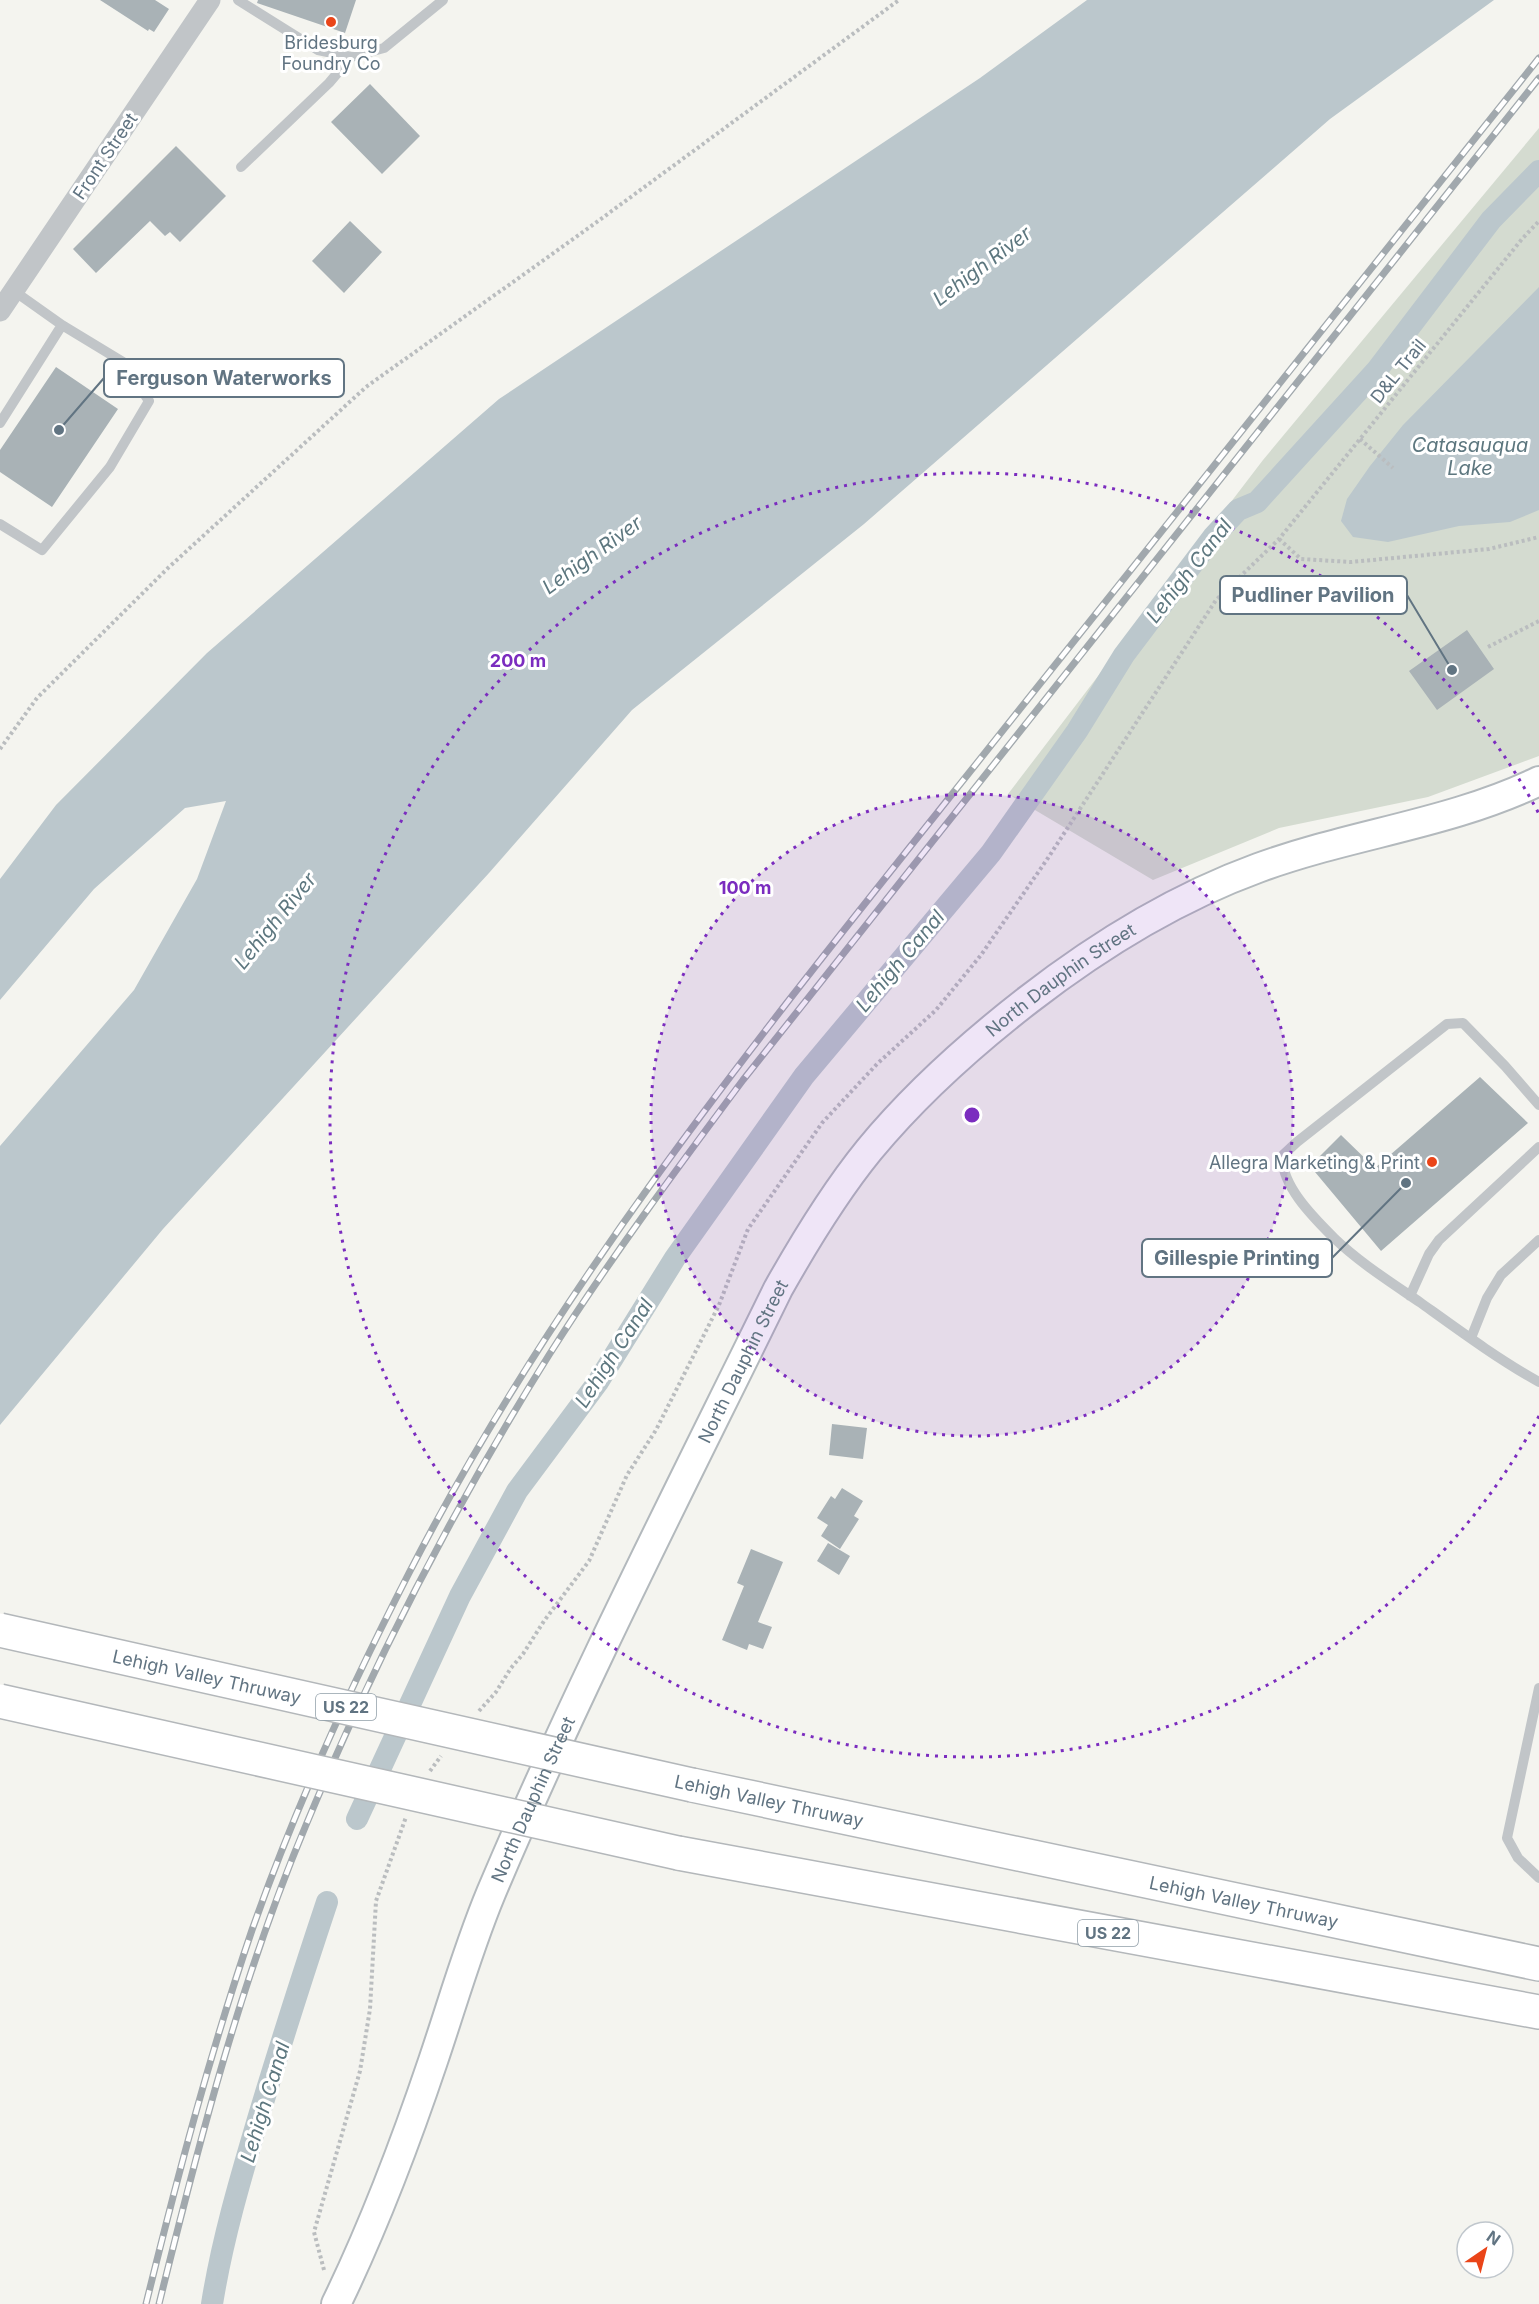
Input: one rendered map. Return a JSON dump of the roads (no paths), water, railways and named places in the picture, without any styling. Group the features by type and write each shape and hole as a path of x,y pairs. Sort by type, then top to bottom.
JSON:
{"highway":[{"name":"Lehigh Valley Thruway","path":"0,1630 692,1785 1539,1964"},
{"name":"US 22","path":"0,1701 678,1853 1539,2012"}],"street":[{"name":"Front Street","path":"0,311 210,0"},
{"name":"North Dauphin Street","path":"336,2304 402,2151 463,1966 491,1893 576,1700 778,1289 805,1241 835,1195 868,1152 904,1110 992,1028 1075,963 1172,904 1260,867 1335,843 1474,808 1539,781"}],"lane":[{"path":"238,0 318,50 351,57 384,48 443,0"},
{"path":"241,167 329,83 351,57"},
{"path":"0,524 42,549 110,468 148,401 123,362 62,325 14,291"},
{"path":"0,423 62,325"},
{"path":"1539,1105 1463,1023 1447,1024 1283,1155 1281,1166 1289,1184 1335,1238 1410,1296 1511,1366 1539,1382"},
{"path":"1410,1296 1429,1254 1439,1240 1539,1147"},
{"path":"1471,1338 1487,1298 1501,1275 1539,1240"},
{"path":"1539,1688 1507,1839 1518,1858 1539,1878"}],"water":[{"name":"Lehigh River","path":"1087,0 1494,0 1330,119 864,524 632,710 489,873 163,1229 0,1425 0,1146 134,990 197,879 226,801 185,808 94,889 0,1000 0,879 56,805 207,653 499,399 980,78"},
{"name":"Catasauqua Lake","path":"1539,287 1539,510 1510,522 1459,526 1388,542 1353,537 1341,521 1347,499 1370,466 1403,425"}],"waterway":[{"name":"Lehigh Canal","path":"357,1819 460,1596 517,1491 598,1382 675,1258 804,1076 991,853 1077,731 1124,655 1213,537 1238,510 1257,502 1377,370 1491,220 1539,171"},
{"name":"Lehigh Canal","path":"212,2304 226,2234 245,2165 283,2037 327,1902"}],"railway":[{"path":"146,2304 208,2069 252,1930 286,1839 345,1704 409,1573 466,1468 527,1367 593,1267 732,1074 879,886 1539,58"},
{"path":"159,2304 206,2122 241,2002 261,1942 306,1825 359,1704 418,1585 481,1469 549,1355 619,1250 743,1080 1539,78"}],"place":[{"name":"Bridesburg Foundry Co","path":"331,22"},
{"name":"Ferguson Waterworks","path":"59,430"},
{"name":"Pudliner Pavilion","path":"1452,670"},
{"name":"Allegra Marketing & Print","path":"1432,1162"},
{"name":"Gillespie Printing","path":"1406,1183"}]}
